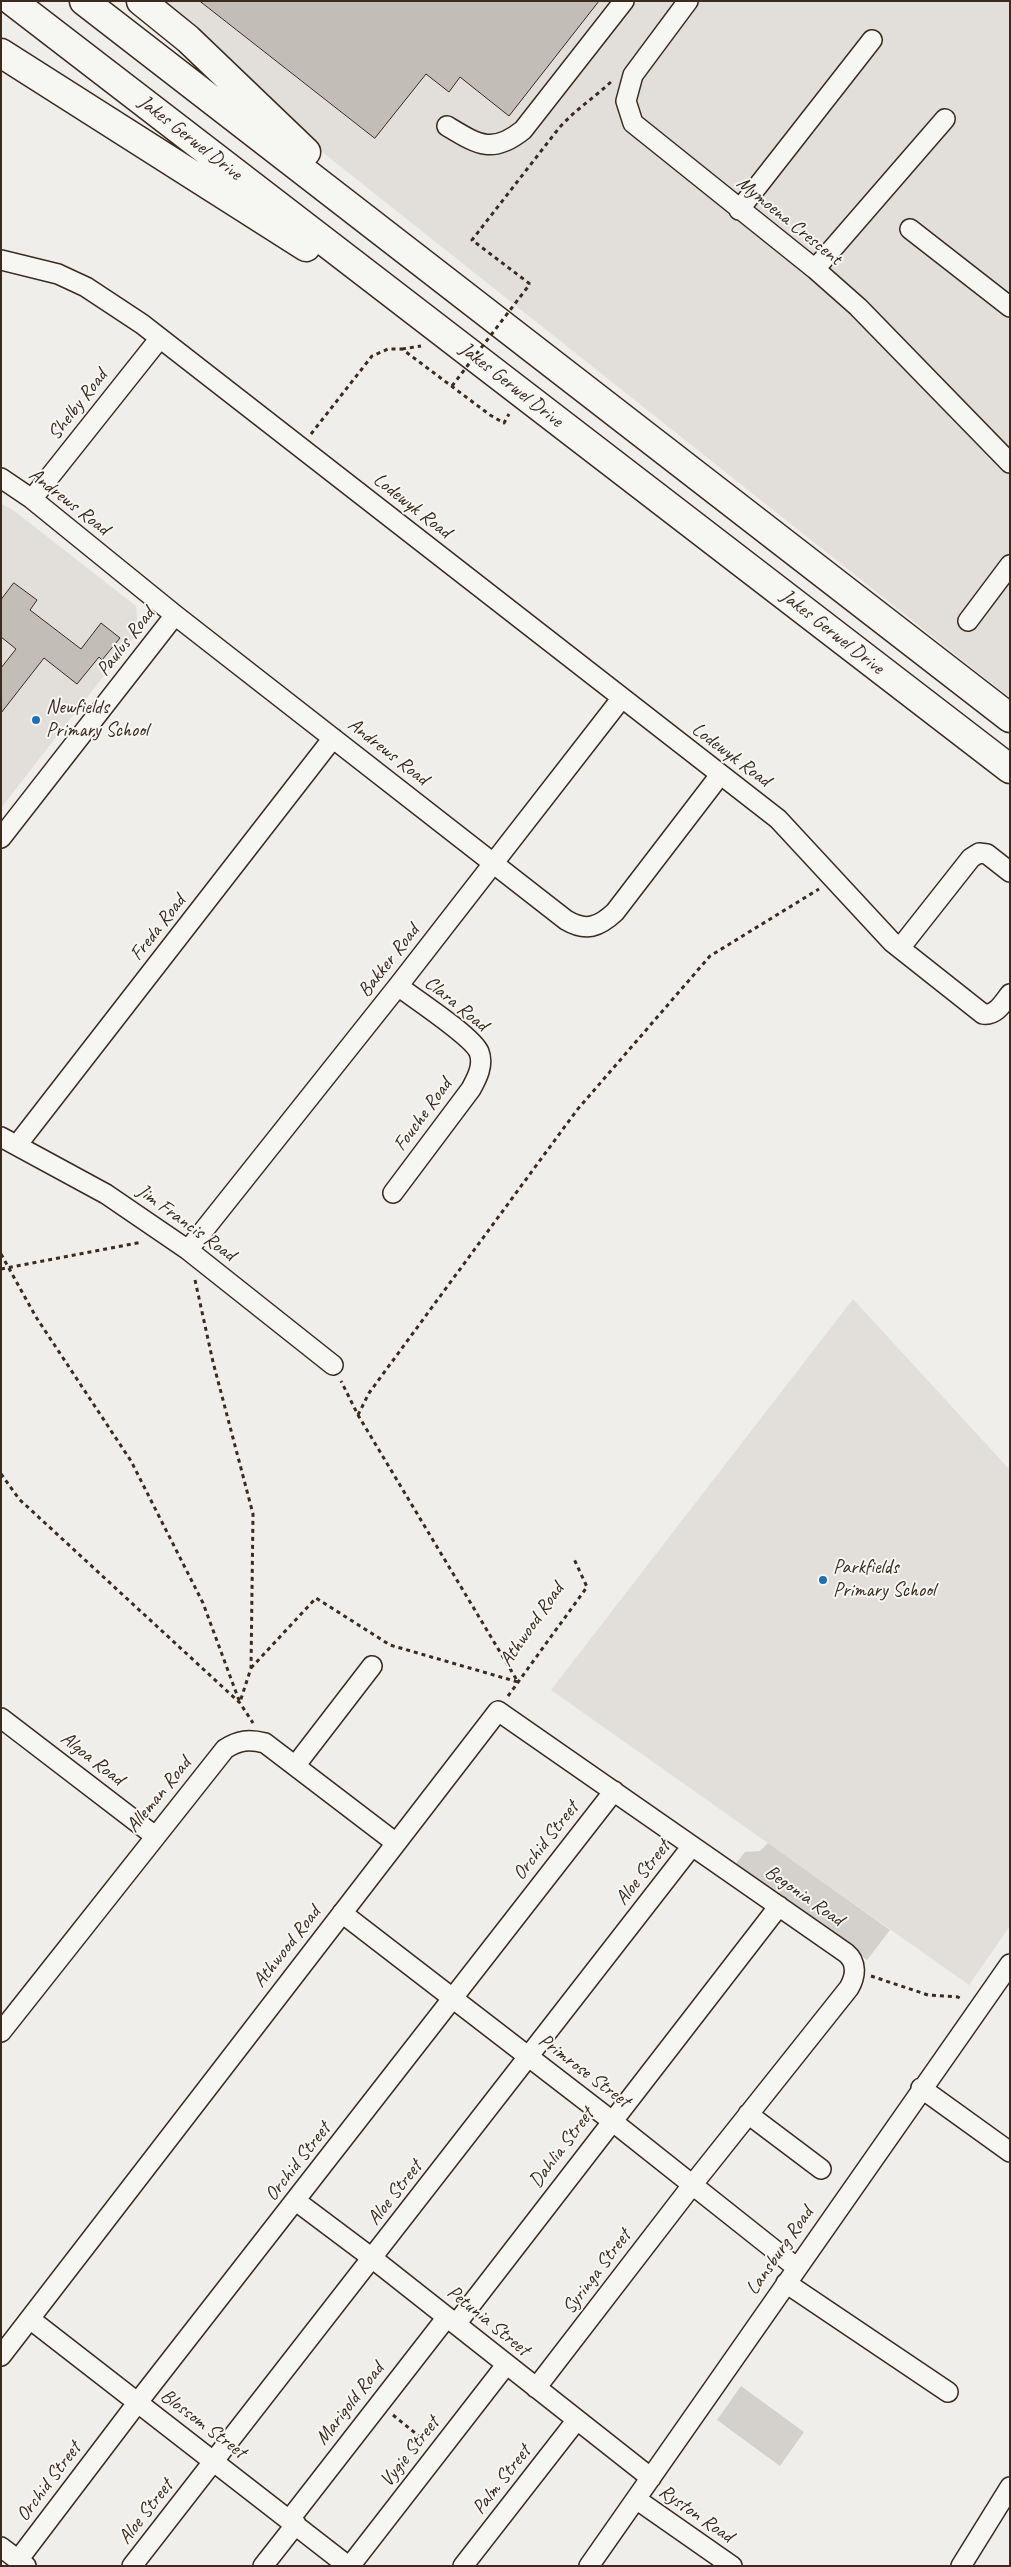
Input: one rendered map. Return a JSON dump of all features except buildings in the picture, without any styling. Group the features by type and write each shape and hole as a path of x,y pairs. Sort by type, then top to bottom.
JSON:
{"highway":[{"name":"Jakes Gerwel Drive","path":"84,1 1010,718"},
{"path":"141,1 188,39 406,249"},
{"name":"Jakes Gerwel Drive","path":"13,2 1010,769"},
{"path":"1,53 459,344"}],"street":[{"path":"446,126 473,142 486,146 514,137 523,130 624,1"},
{"name":"Mymoena Crescent","path":"688,1 632,75 626,102 633,123 739,210 815,269 858,307 1010,462"},
{"path":"739,210 872,40"},
{"path":"815,269 945,120"},
{"path":"910,229 1010,307"},
{"name":"Lodewyk Road","path":"1,260 58,274 86,287 160,338 621,699 778,819 900,948 983,1014 988,1015 997,1010 1010,994"},
{"name":"Shelby Road","path":"32,500 160,338"},
{"name":"Andrews Road","path":"1,478 32,500 175,615 571,923 590,928 603,923 615,912 720,775"},
{"path":"968,621 1010,566"},
{"name":"Paulus Road","path":"1,838 175,615"},
{"name":"Bakker Road","path":"188,1250 398,986 621,699"},
{"name":"Freda Road","path":"9,1141 334,738"},
{"path":"900,948 971,858 979,853 987,854 1010,872"},
{"name":"Clara Road","path":"398,986 474,1045 481,1060"},
{"name":"Fouche Road","path":"393,1193 470,1089 477,1078 481,1060"},
{"name":"Jim Francis Road","path":"9,1141 106,1194 188,1250 333,1365"},
{"path":"295,1766 372,1666"},
{"name":"Begonia Road","path":"498,1711 850,1957 854,1969"},
{"name":"Athwood Road","path":"1,2356 498,1711"},
{"name":"Algoa Road","path":"1,1718 156,1836"},
{"name":"Alleman Road","path":"1,2032 225,1749 240,1741 265,1743"},
{"path":"265,1743 396,1843"},
{"name":"Orchid Street","path":"22,2563 138,2402 614,1791"},
{"name":"Aloe Street","path":"132,2566 692,1846"},
{"name":"Dahlia Street","path":"452,2321 779,1906"},
{"name":"Primrose Street","path":"342,1913 528,2058 612,2120 796,2267"},
{"name":"Lansburg Road","path":"589,2566 921,2088 1010,1964"},
{"path":"693,2184 849,1988 853,1981 854,1969"},
{"path":"921,2088 1010,2152"},
{"path":"748,2114 821,2169"},
{"name":"Syringa Street","path":"536,2388 693,2184"},
{"name":"Petunia Street","path":"296,2201 372,2258 576,2421 651,2478"},
{"path":"786,2283 948,2392"},
{"name":"Blossom Street","path":"30,2319 215,2460 349,2566"},
{"name":"Marigold Road","path":"263,2566 380,2403 452,2321"},
{"name":"Vygie Street","path":"349,2566 506,2365"},
{"name":"Palm Street","path":"463,2566 576,2421"},
{"path":"962,2565 1010,2487"},
{"name":"Ryston Road","path":"636,2499 732,2566"},
{"path":"1,2547 22,2563"}],"path":[{"path":"452,386 530,284 472,240 559,128 572,114 589,102 616,77"},
{"path":"301,448 372,356 388,349 402,349 420,345 428,351"},
{"path":"402,349 504,423 510,415 503,409"},
{"path":"458,374 465,380"},
{"path":"358,1415 369,1393 577,1110 710,956 835,880"},
{"path":"1,1270 142,1242 160,1231"},
{"path":"188,1250 213,1362 253,1514 252,1668 240,1703"},
{"path":"1,1254 36,1317 132,1461 203,1603 240,1703 265,1743"},
{"path":"333,1365 358,1415 518,1682"},
{"path":"1,1474 20,1499 240,1703"},
{"name":"Athwood Road","path":"498,1711 586,1587 574,1559"},
{"path":"252,1668 316,1598 390,1645 518,1682"},
{"path":"854,1969 928,1995 958,1997 978,2009"},
{"path":"380,2403 438,2452"}],"shaded area":[{"path":"132,1 1010,1 1010,698"},
{"name":"Newfields Primary School","path":"1,504 13,510 136,606 138,632 1,808"},
{"name":"Parkfields Primary School","path":"853,1299 1010,1470 1010,1926 969,1985 551,1690"},
{"path":"768,1843 890,1930 867,1960 734,1866 745,1852 760,1851"},
{"path":"741,2386 804,2432 780,2466 717,2420"}],"place":[{"name":"Newfields Primary School","path":"36,720"},
{"name":"Parkfields Primary School","path":"823,1580"}]}
